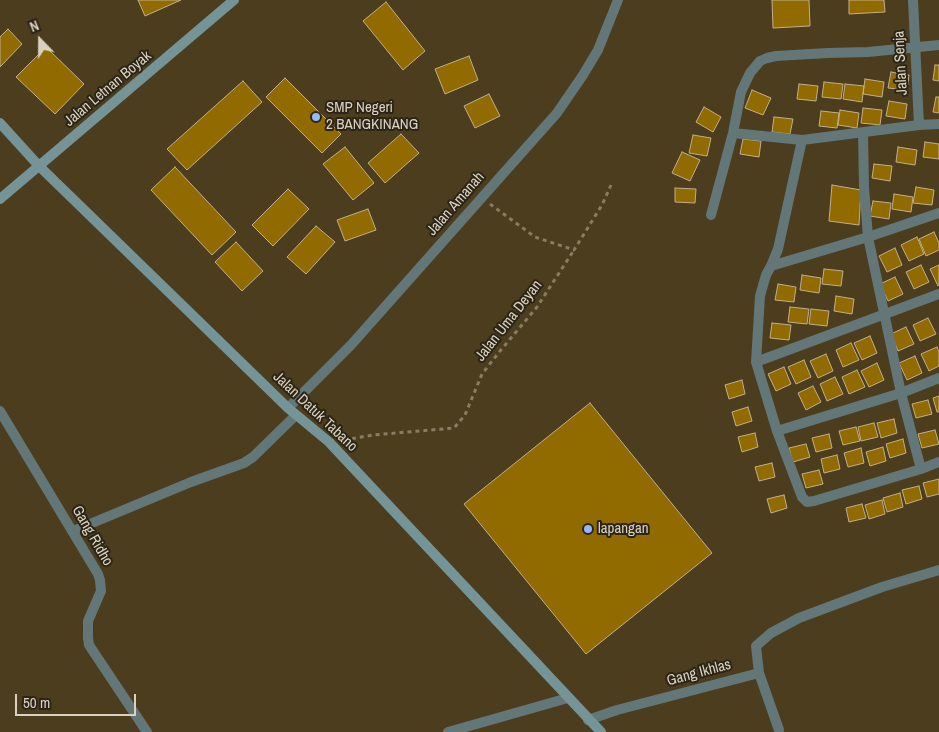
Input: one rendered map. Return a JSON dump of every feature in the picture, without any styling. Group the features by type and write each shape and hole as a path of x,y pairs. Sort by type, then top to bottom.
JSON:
{"street":[{"name":"Jalan Letnan Boyak","path":"0,199 234,0"},
{"name":"Jalan Amanah","path":"73,531 191,482 244,463 253,457 557,113 598,50 618,0"},
{"name":"Jalan Senja","path":"913,0 919,125"},
{"path":"712,215 733,133 740,92 750,73 760,61 776,56 868,52 939,45"},
{"name":"Jalan Datuk Tabano","path":"0,123 40,166 292,411 329,442 601,732"},
{"path":"733,133 802,140 939,124"},
{"path":"863,132 864,186 868,237 901,393 921,469"},
{"path":"802,140 778,249 766,275 760,296 756,362 777,431 802,498 807,502 814,501 939,462"},
{"path":"771,266 868,237 939,213"},
{"path":"756,362 939,294"},
{"path":"777,431 901,393 939,378"},
{"name":"Gang Ridho","path":"0,411 73,531 100,580 101,591 88,621 90,645 146,732"},
{"path":"779,730 759,673 756,646 772,633 799,618 882,587 939,570"},
{"name":"Gang Ikhlas","path":"588,720 617,710 759,673"},
{"path":"448,732 568,698"}],"path":[{"name":"Jalan Uma Deyan","path":"329,442 373,435 454,428 465,416 482,374 537,307 602,205 611,185"},
{"path":"482,198 535,237 574,250"}],"building":[{"path":"138,0 181,0 145,16"},
{"path":"772,0 809,0 810,26 773,28"},
{"path":"849,0 884,0 885,12 849,14"},
{"path":"386,2 425,51 403,70 363,21"},
{"path":"8,29 22,44 0,67 0,37"},
{"path":"46,47 84,84 55,114 16,77"},
{"path":"469,56 478,80 445,94 435,69"},
{"path":"935,65 939,65 939,81 933,80"},
{"path":"891,72 909,75 907,90 888,88"},
{"path":"285,78 341,134 322,153 266,97"},
{"path":"865,79 884,82 882,97 863,94"},
{"path":"243,81 262,102 187,170 167,149"},
{"path":"824,82 843,84 841,99 822,97"},
{"path":"799,84 818,86 816,101 797,99"},
{"path":"845,84 864,86 862,102 843,99"},
{"path":"752,90 771,98 763,115 745,108"},
{"path":"489,94 500,116 475,128 464,106"},
{"path":"936,97 939,97 939,113 933,112"},
{"path":"889,101 907,104 905,119 886,116"},
{"path":"704,107 721,117 713,132 696,122"},
{"path":"863,108 882,110 880,125 861,123"},
{"path":"840,110 859,113 857,128 838,125"},
{"path":"821,111 839,113 837,128 819,126"},
{"path":"774,117 793,119 790,134 772,132"},
{"path":"401,134 419,153 385,183 368,163"},
{"path":"693,135 711,138 707,156 689,153"},
{"path":"743,139 761,141 759,157 740,154"},
{"path":"925,142 939,144 939,159 923,157"},
{"path":"345,147 374,183 353,200 323,164"},
{"path":"898,147 917,150 915,165 896,162"},
{"path":"682,152 700,160 690,181 672,173"},
{"path":"874,164 892,166 890,181 872,178"},
{"path":"175,167 236,232 212,255 151,190"},
{"path":"832,185 861,190 859,225 829,221"},
{"path":"916,187 934,190 932,205 913,203"},
{"path":"675,188 696,189 695,203 675,202"},
{"path":"288,189 309,209 273,246 252,225"},
{"path":"894,194 913,197 911,212 892,209"},
{"path":"873,201 891,203 889,219 870,216"},
{"path":"368,209 376,230 345,241 337,220"},
{"path":"316,226 335,242 306,274 287,257"},
{"path":"934,232 939,243 939,250 926,256 919,239"},
{"path":"917,237 924,254 909,261 901,245"},
{"path":"236,242 263,271 242,291 215,262"},
{"path":"895,248 902,265 887,272 879,256"},
{"path":"921,265 929,282 914,289 906,272"},
{"path":"939,265 939,285 938,286 930,269"},
{"path":"824,269 843,271 841,286 822,284"},
{"path":"802,275 821,278 819,293 800,290"},
{"path":"895,277 903,294 888,301 880,284"},
{"path":"778,284 796,287 794,302 775,300"},
{"path":"836,296 854,299 852,314 834,311"},
{"path":"790,307 809,309 807,324 788,322"},
{"path":"811,309 829,311 827,326 809,324"},
{"path":"928,318 936,334 920,341 913,325"},
{"path":"772,323 791,325 789,340 770,338"},
{"path":"906,327 914,344 898,351 891,334"},
{"path":"870,336 877,353 862,360 854,343"},
{"path":"851,343 859,360 843,367 836,350"},
{"path":"937,347 939,366 929,371 921,354"},
{"path":"826,354 833,371 818,378 810,361"},
{"path":"915,356 922,373 907,380 899,363"},
{"path":"804,360 811,377 796,384 788,367"},
{"path":"877,363 884,380 869,387 861,371"},
{"path":"784,367 791,384 776,391 768,374"},
{"path":"857,370 865,387 849,394 842,377"},
{"path":"835,377 843,394 827,401 820,384"},
{"path":"742,380 745,394 729,399 725,385"},
{"path":"813,386 821,402 806,410 798,393"},
{"path":"939,396 939,412 937,412 933,398"},
{"path":"928,400 932,414 916,418 912,404"},
{"name":"lapangan","path":"590,403 712,553 586,654 464,504"},
{"path":"748,407 752,421 736,426 732,412"},
{"path":"894,419 897,433 881,438 877,423"},
{"path":"874,423 878,437 861,441 858,427"},
{"path":"856,427 860,441 843,445 839,431"},
{"path":"935,430 939,444 922,448 918,434"},
{"path":"755,433 758,447 742,452 738,437"},
{"path":"829,434 832,448 816,452 812,438"},
{"path":"903,439 906,453 890,458 886,444"},
{"path":"806,444 810,457 793,462 789,448"},
{"path":"883,447 886,461 870,466 866,452"},
{"path":"861,448 864,463 848,467 844,453"},
{"path":"837,455 840,469 824,473 821,459"},
{"path":"772,463 775,477 759,481 755,467"},
{"path":"819,470 823,484 806,488 802,474"},
{"path":"939,479 939,494 927,497 923,483"},
{"path":"919,486 922,499 906,504 902,490"},
{"path":"900,493 903,507 887,512 883,498"},
{"path":"784,495 787,508 771,513 767,499"},
{"path":"882,500 885,514 869,519 865,505"},
{"path":"862,504 866,518 849,522 846,508"}],"place":[{"name":"SMP Negeri 2 BANGKINANG","path":"316,117"},
{"name":"lapangan","path":"588,529"}]}
